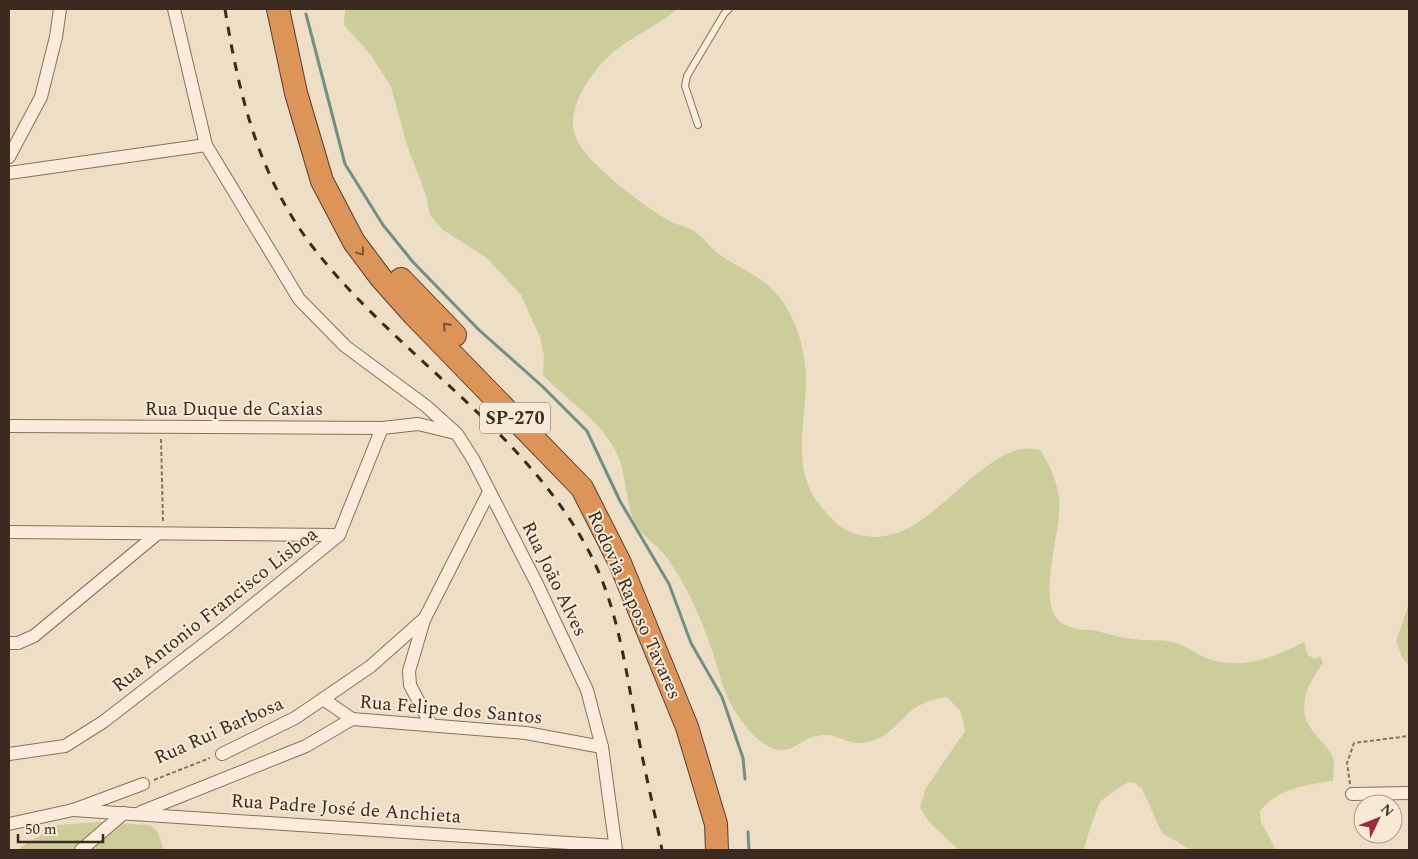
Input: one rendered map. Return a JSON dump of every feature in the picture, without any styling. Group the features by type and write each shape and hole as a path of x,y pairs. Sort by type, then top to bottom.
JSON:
{"highway":[{"name":"Rodovia Raposo Tavares","path":"278,9 296,93 322,181 354,242 381,278 414,315 582,488 620,563 687,727 716,824 717,850"},
{"name":"Rodovia Raposo Tavares","path":"290,9 306,84 325,152 352,213 398,276 556,440 590,482 627,554 695,710 726,803 731,850"}],"street":[{"path":"9,158 41,97 56,37 60,9"},
{"name":"Rua João Alves","path":"174,9 206,145 299,299 345,346 426,406 457,434 490,492 537,584 587,690 602,747 615,848"},
{"path":"9,173 206,145"},
{"name":"Rua Duque de Caxias","path":"9,426 382,428 418,424 457,434"},
{"name":"Rua Antonio Francisco Lisboa","path":"9,754 65,746 104,722 226,627 339,535 382,428"},
{"name":"Rua Rui Barbosa","path":"222,754 295,718 371,666 425,618 490,492"},
{"path":"9,532 339,535"},
{"path":"9,643 18,643 34,636 157,534"},
{"path":"425,618 409,671 410,685 431,725"},
{"path":"323,699 352,719"},
{"name":"Rua Felipe dos Santos","path":"130,813 306,746 352,719 536,734 602,747"},
{"name":"Rua Rui Barbosa","path":"9,824 74,810 143,784"},
{"path":"1352,794 1409,793"},
{"name":"Rua Padre José de Anchieta","path":"74,810 615,848"},
{"path":"81,850 130,813"}],"lane":[{"path":"698,125 685,86 687,76 724,14 729,9"}],"path":[{"path":"161,427 163,511"},
{"path":"1352,794 1347,764 1354,743 1409,736"},
{"name":"Rua Rui Barbosa","path":"143,784 222,754"}],"green space":[{"path":"345,9 677,9 615,50 597,69 587,83 575,107 574,132 588,155 615,182 659,215 697,233 719,254 772,288 786,307 799,336 805,362 806,387 802,436 803,467 807,482 814,496 832,519 848,531 870,537 890,535 908,528 926,517 976,474 1003,456 1022,449 1040,450 1052,473 1059,499 1050,597 1053,611 1060,622 1077,629 1094,630 1124,638 1176,643 1206,658 1219,662 1244,663 1256,661 1268,658 1304,642 1308,655 1315,659 1320,656 1323,663 1309,686 1304,704 1307,721 1333,758 1333,781 1303,786 1284,792 1267,803 1260,811 1261,822 1276,850 1191,850 1162,833 1142,789 1135,783 1128,782 1101,801 1091,825 1084,850 959,850 929,822 920,807 926,788 965,731 961,712 947,697 920,705 886,734 867,742 859,743 835,736 821,735 792,748 778,750 769,747 752,733 737,714 726,694 695,606 679,576 666,556 643,534 632,517 622,468 614,448 596,424 543,375 544,356 540,337 521,295 487,258 443,230 430,215 426,195 407,145 391,87 371,55 344,25"},
{"path":"1409,604 1409,665 1403,659 1396,641"},
{"path":"97,822 150,825 157,831 164,850 16,850 58,825"}],"waterway":[{"path":"306,14 345,164 383,225 413,262 479,330 542,386 587,431 620,501 669,584 691,643 722,697 743,758 745,779"},
{"path":"748,832 749,850"}],"railway":[{"path":"225,9 237,72 253,133 264,162 293,219 312,246 345,285 380,321 492,426 527,463 558,503 586,546 597,569 614,616 662,850"}]}
